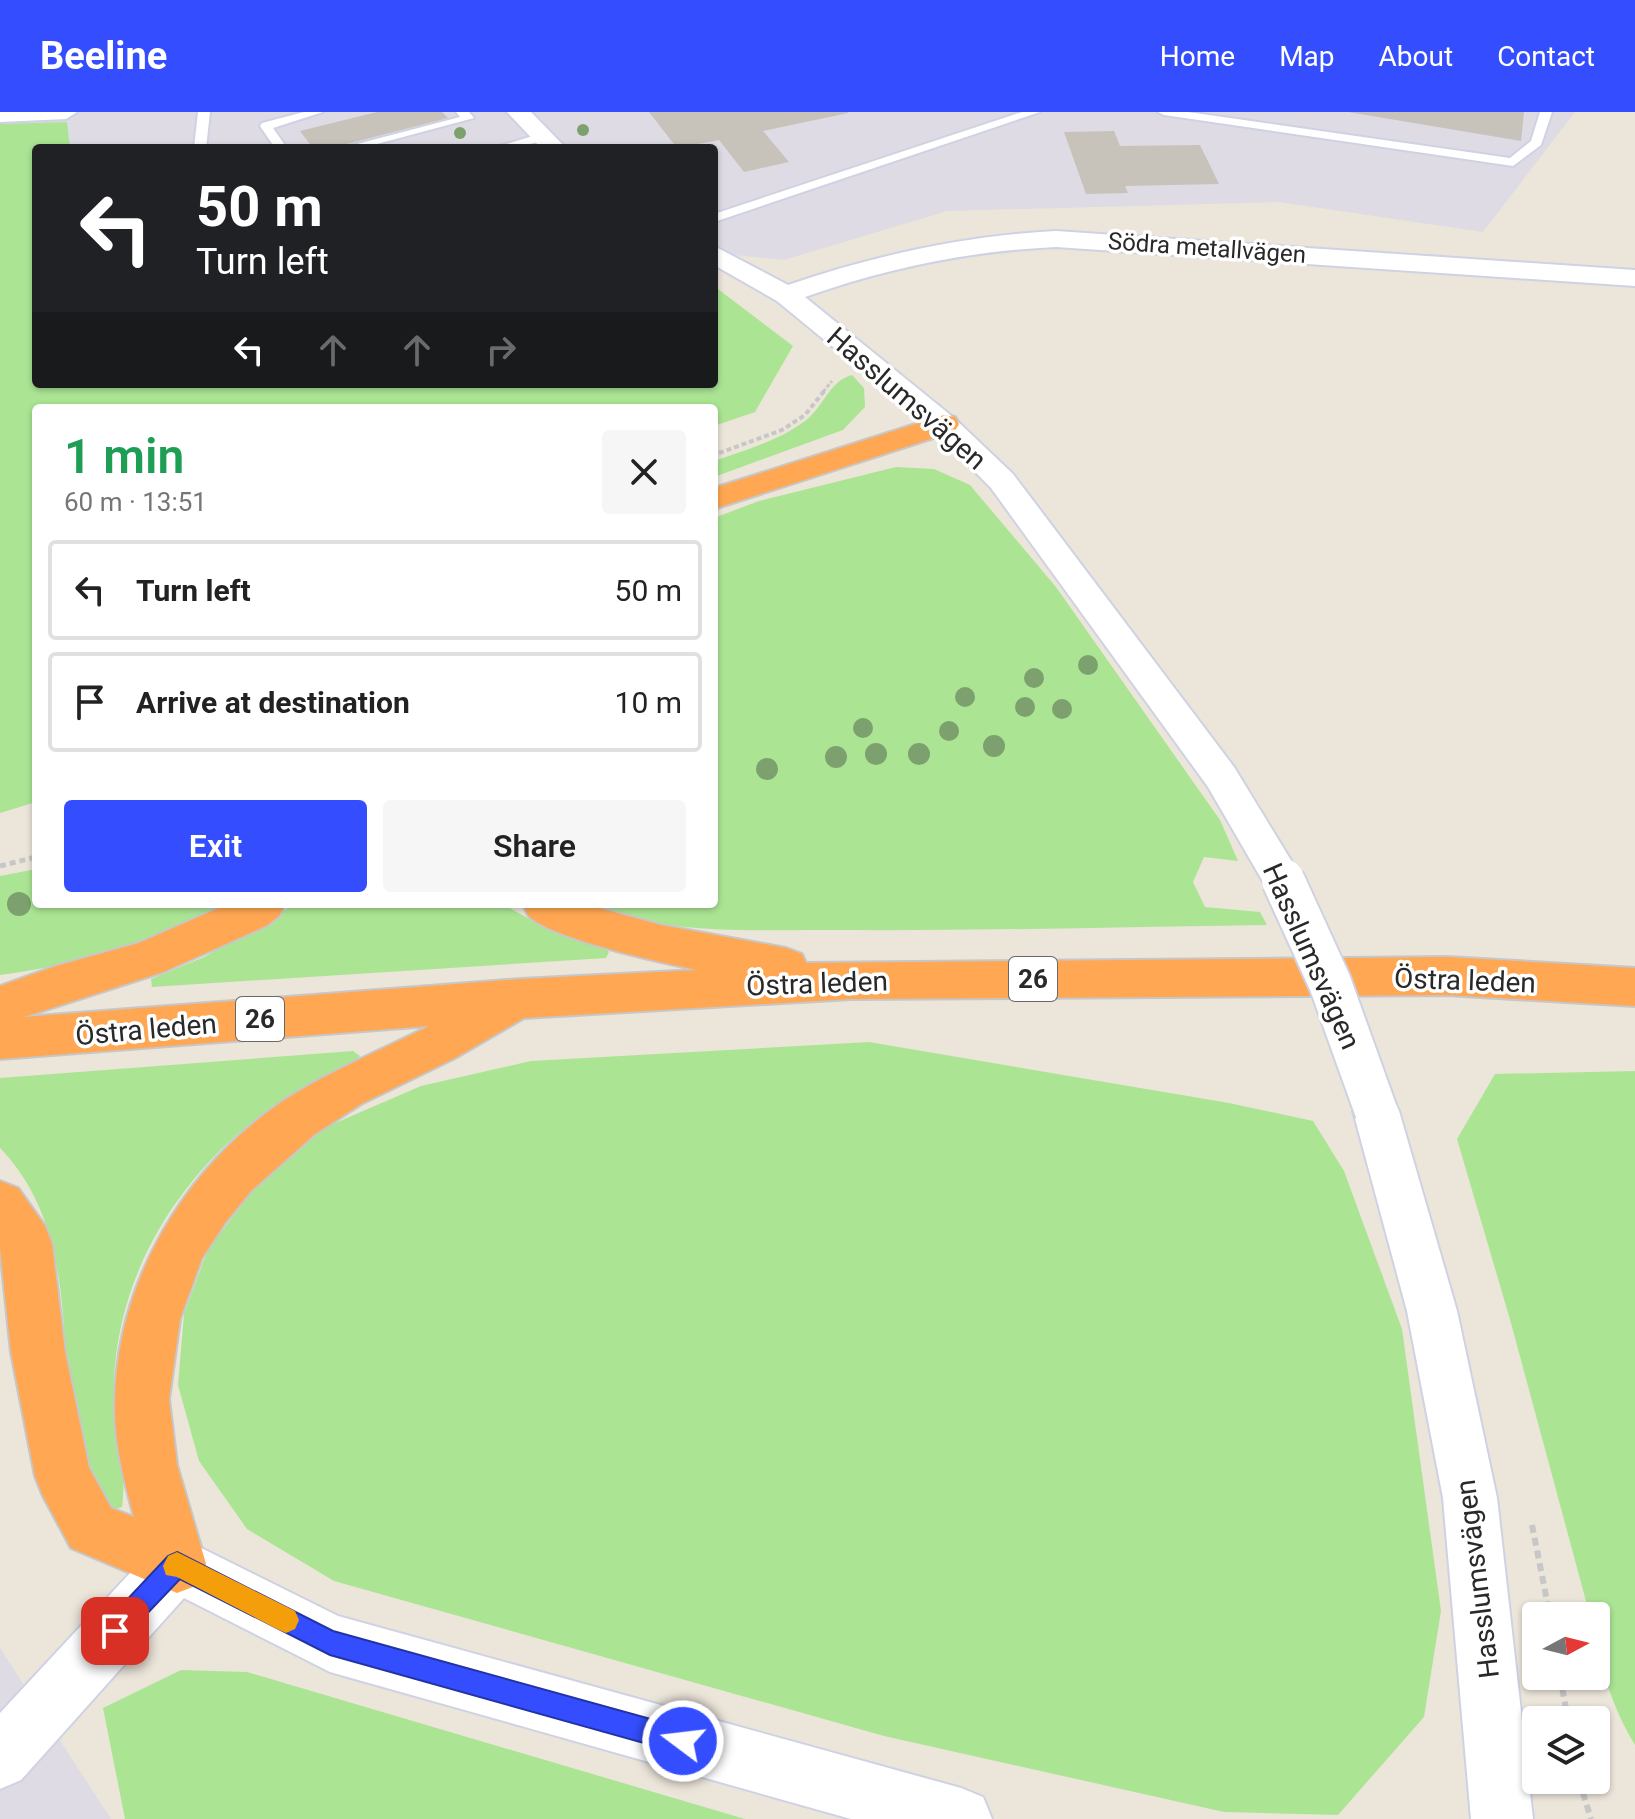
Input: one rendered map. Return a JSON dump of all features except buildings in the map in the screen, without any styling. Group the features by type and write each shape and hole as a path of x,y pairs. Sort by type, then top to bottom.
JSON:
{"highway":[{"path":"718,498 944,424"},
{"path":"0,1006 56,985 147,959 258,908"},
{"path":"551,908 623,933 851,980"},
{"name":"Östra leden","path":"0,1039 521,999 851,980 1447,976 1635,987"},
{"path":"177,1564 154,1490 142,1404 150,1327 172,1261 210,1201 244,1161 283,1129 336,1093 419,1054 521,999"},
{"path":"0,1205 27,1244 38,1352 63,1476 91,1528 177,1564"}],"street":[{"path":"0,115 66,112"},
{"path":"518,112 548,142"},
{"name":"Södra metallvägen","path":"786,295 828,279 918,255 973,245 1043,239 1635,278"},
{"name":"Hasslumsvägen","path":"718,256 786,295 944,424 1014,476 1221,777 1283,880 1330,983 1376,1111 1432,1311 1470,1498 1502,1819"},
{"path":"0,1759 73,1675 177,1564 330,1643 961,1819"}],"lane":[{"path":"200,144 204,112"},
{"path":"278,144 266,126 317,112"},
{"path":"364,144 468,118 462,112"},
{"path":"718,217 1034,112"},
{"path":"1164,112 1513,162 1537,142 1546,112"}],"path":[{"path":"718,454 782,430 805,415 836,376"},
{"path":"0,866 32,858"},
{"path":"1583,1794 1591,1819"}],"shaded area":[{"path":"0,112 1575,112 1483,232 1279,202 947,211 784,260 718,253 718,144 56,144 0,126"},
{"path":"0,1648 111,1819 0,1819"}],"green space":[{"path":"67,122 70,144 32,144 32,388 718,388 718,289 793,346 755,412 718,425 718,404 32,404 32,803 0,813 0,124"},
{"path":"852,375 864,388 865,407 843,430 718,476 718,460 795,428 844,378"},
{"path":"896,467 934,469 970,485 1056,587 1220,820 1238,861 1204,857 1193,882 1205,907 1260,912 1267,925 742,930 649,922 603,908 718,908 718,516 759,501"},
{"path":"32,870 32,908 215,908 171,931 115,952 0,975 0,876"},
{"path":"288,908 509,908 535,922 604,947 609,952 606,958 152,987 151,979 204,957"},
{"path":"869,1042 1229,1103 1313,1121 1344,1171 1402,1329 1441,1611 1424,1717 1338,1815 1224,1812 884,1736 334,1581 247,1529 199,1461 178,1385 184,1314 208,1249 254,1189 326,1127 421,1086 531,1061"},
{"path":"353,1051 360,1056 356,1062 308,1084 264,1113 223,1147 188,1186 159,1230 136,1277 121,1327 114,1396 123,1491 122,1507 110,1511 83,1460 72,1427 62,1303 44,1220 19,1171 0,1148 0,1078"},
{"path":"1635,1071 1635,1745 1610,1690 1610,1602 1586,1602 1511,1323 1457,1139 1495,1074"},
{"path":"181,1670 247,1672 745,1819 125,1819 103,1708"}],"slow traffic":[{"path":"175,1566 177,1564 286,1620"}],"route":[{"path":"115,1631 177,1564 330,1643 683,1741"}]}
